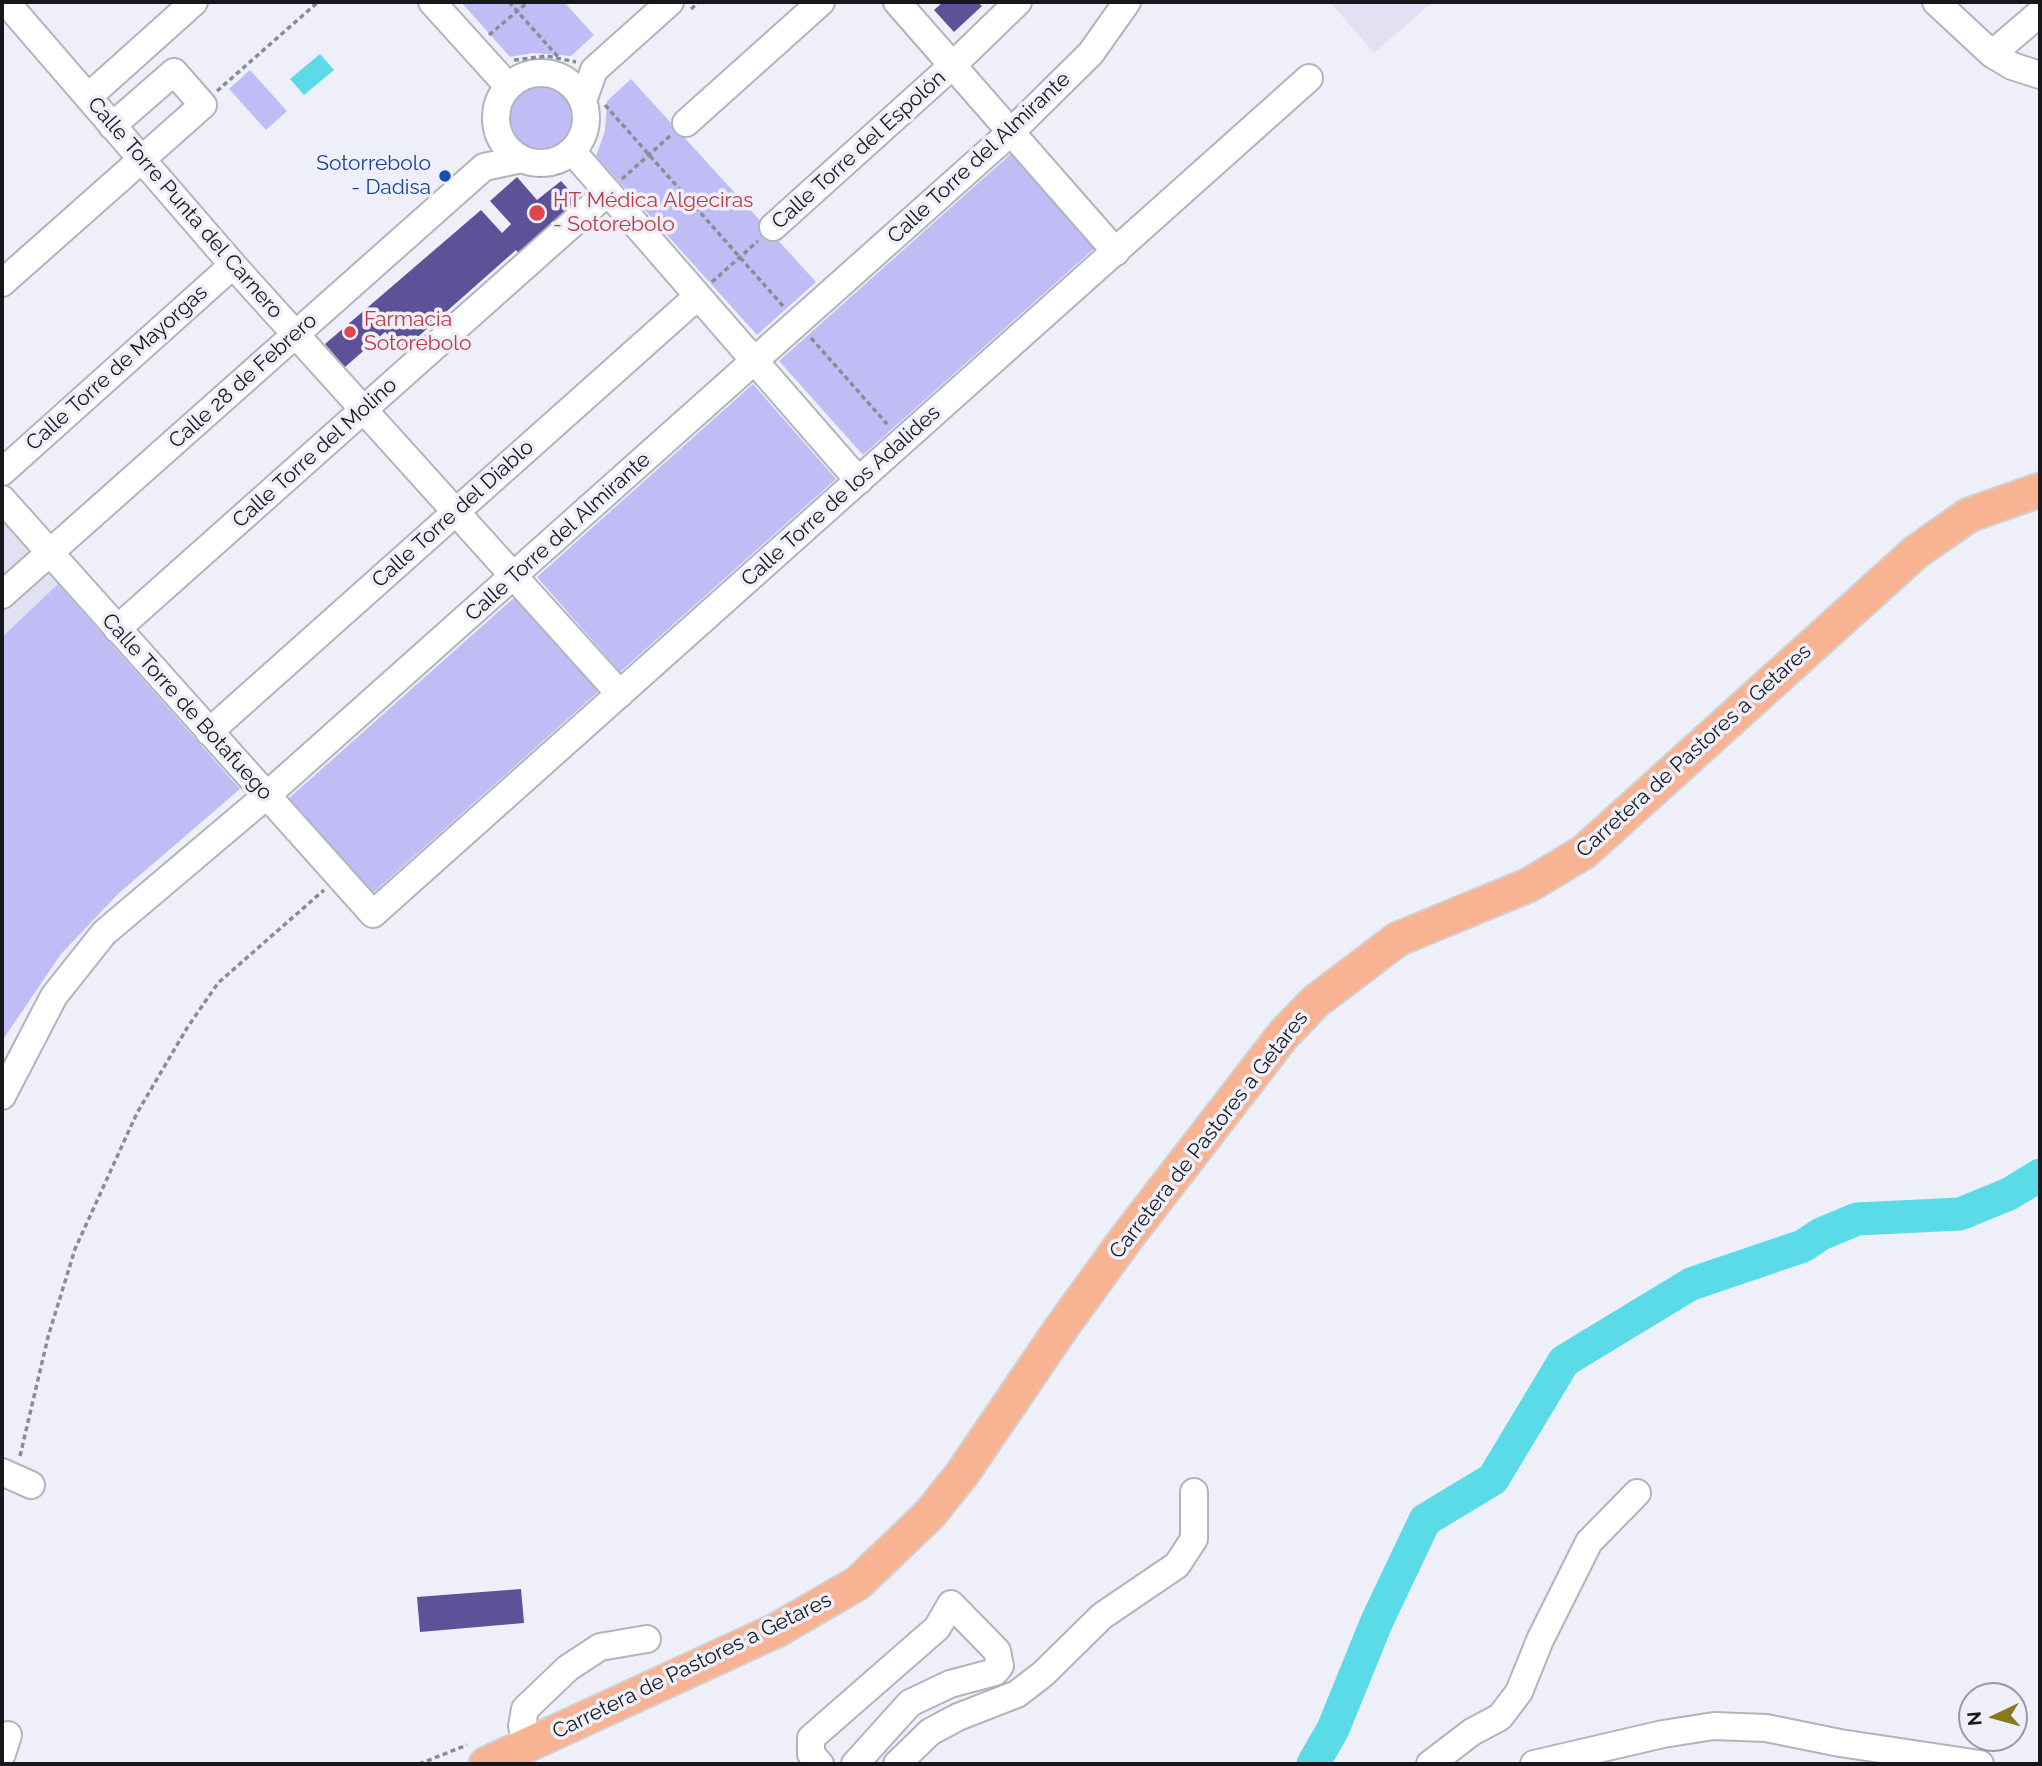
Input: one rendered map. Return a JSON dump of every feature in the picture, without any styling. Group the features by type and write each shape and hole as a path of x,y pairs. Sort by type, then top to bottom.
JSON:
{"main road":[{"name":"Carretera de Pastores a Getares","path":"486,1764 777,1630 858,1583 930,1514 962,1474 1128,1236 1267,1056 1316,1001 1398,939 1530,885 1584,852 1916,552 1969,515 2040,490"}],"street":[{"name":"Calle Torre Punta del Carnero","path":"6,2 233,265 620,694"},
{"path":"88,97 194,2"},
{"path":"432,2 502,80"},
{"path":"502,80 533,73 580,79 670,2"},
{"path":"686,122 821,2"},
{"path":"897,2 1116,252"},
{"name":"Calle Torre del Espolón","path":"773,228 953,65 1018,2"},
{"name":"Calle Torre del Almirante","path":"3,1091 54,996 104,933 266,796 1011,132 1091,53 1127,2"},
{"path":"1945,5 1992,54 2012,66 2040,75"},
{"path":"1992,54 2040,13"},
{"path":"2,283 202,104 174,72 112,126"},
{"name":"Calle Torre de los Adalides","path":"373,914 1309,78"},
{"path":"502,80 497,126 505,146 522,159 543,163 563,157 572,151 583,133 586,111 580,79"},
{"name":"Calle 28 de Febrero","path":"2,595 484,167 494,147 497,126"},
{"path":"572,151 859,481"},
{"name":"Calle 28 de Febrero","path":"484,167 522,159"},
{"name":"Calle Torre del Molino","path":"117,629 608,192"},
{"name":"Calle Torre de Mayorgas","path":"2,472 233,265"},
{"name":"Calle Torre del Diablo","path":"209,732 698,296"},
{"name":"Calle Torre de Botafuego","path":"2,499 373,914"},
{"path":"897,1764 930,1732 958,1717 1017,1694 1044,1674 1102,1616 1177,1565 1194,1539 1195,1492"},
{"path":"1430,1764 1472,1732 1500,1717 1520,1692 1540,1640 1590,1542 1637,1493"},
{"path":"820,1764 811,1754 811,1738 937,1628 951,1604 997,1651 1000,1666 995,1672 950,1684 910,1703 855,1764"},
{"path":"526,1745 522,1726 525,1710 568,1668 600,1647 647,1639"},
{"path":"1534,1764 1663,1734 1714,1726 1766,1728 1840,1743 1980,1764"}],"path":[{"path":"202,104 318,2"},
{"path":"509,2 650,155 902,442"},
{"path":"474,48 528,2"},
{"path":"502,80 510,61 580,79"},
{"path":"608,192 686,122"},
{"name":"Calle Torre del Espolón","path":"698,296 773,228"},
{"path":"16,1478 48,1337 75,1249 137,1113 187,1028 218,983 339,876"}],"shaded area":[{"path":"461,2 564,2 594,35 571,56 534,53 510,57"},
{"path":"1330,2 1433,2 1374,53"},
{"path":"320,54 334,70 304,95 290,79"},
{"path":"250,70 287,111 266,130 229,89"},
{"path":"631,79 816,282 757,335 596,156 605,131 607,101"},
{"path":"534,86 548,86 560,91 570,101 575,120 570,139 560,149 548,154 534,154 522,149 512,139 507,127 507,113 512,101 522,91"},
{"path":"1013,152 1097,246 863,455 779,361"},
{"path":"753,384 836,479 620,672 537,577"},
{"path":"2,499 68,575 2,637"},
{"path":"58,584 240,789 119,893 61,954 2,1041 2,637"},
{"path":"516,596 600,690 372,894 288,799"}],"building":[{"path":"943,2 977,2 982,6 954,32 934,10"},
{"path":"517,177 537,200 561,181 580,202 520,255 516,250 403,350 385,332 345,367 325,344 481,210 502,233 511,224 490,201"},
{"path":"521,1589 524,1623 420,1632 417,1597"}],"waterway":[{"path":"1313,1764 1333,1729 1377,1621 1425,1520 1493,1479 1564,1361 1691,1284 1803,1246 1821,1234 1857,1219 1960,1214 2009,1194 2040,1175"}],"place":[{"name":"Sotorrebolo - Dadisa","path":"445,176"},
{"name":"HT Médica Algeciras - Sotorebolo","path":"537,213"},
{"name":"Farmacia Sotorebolo","path":"350,332"}]}
